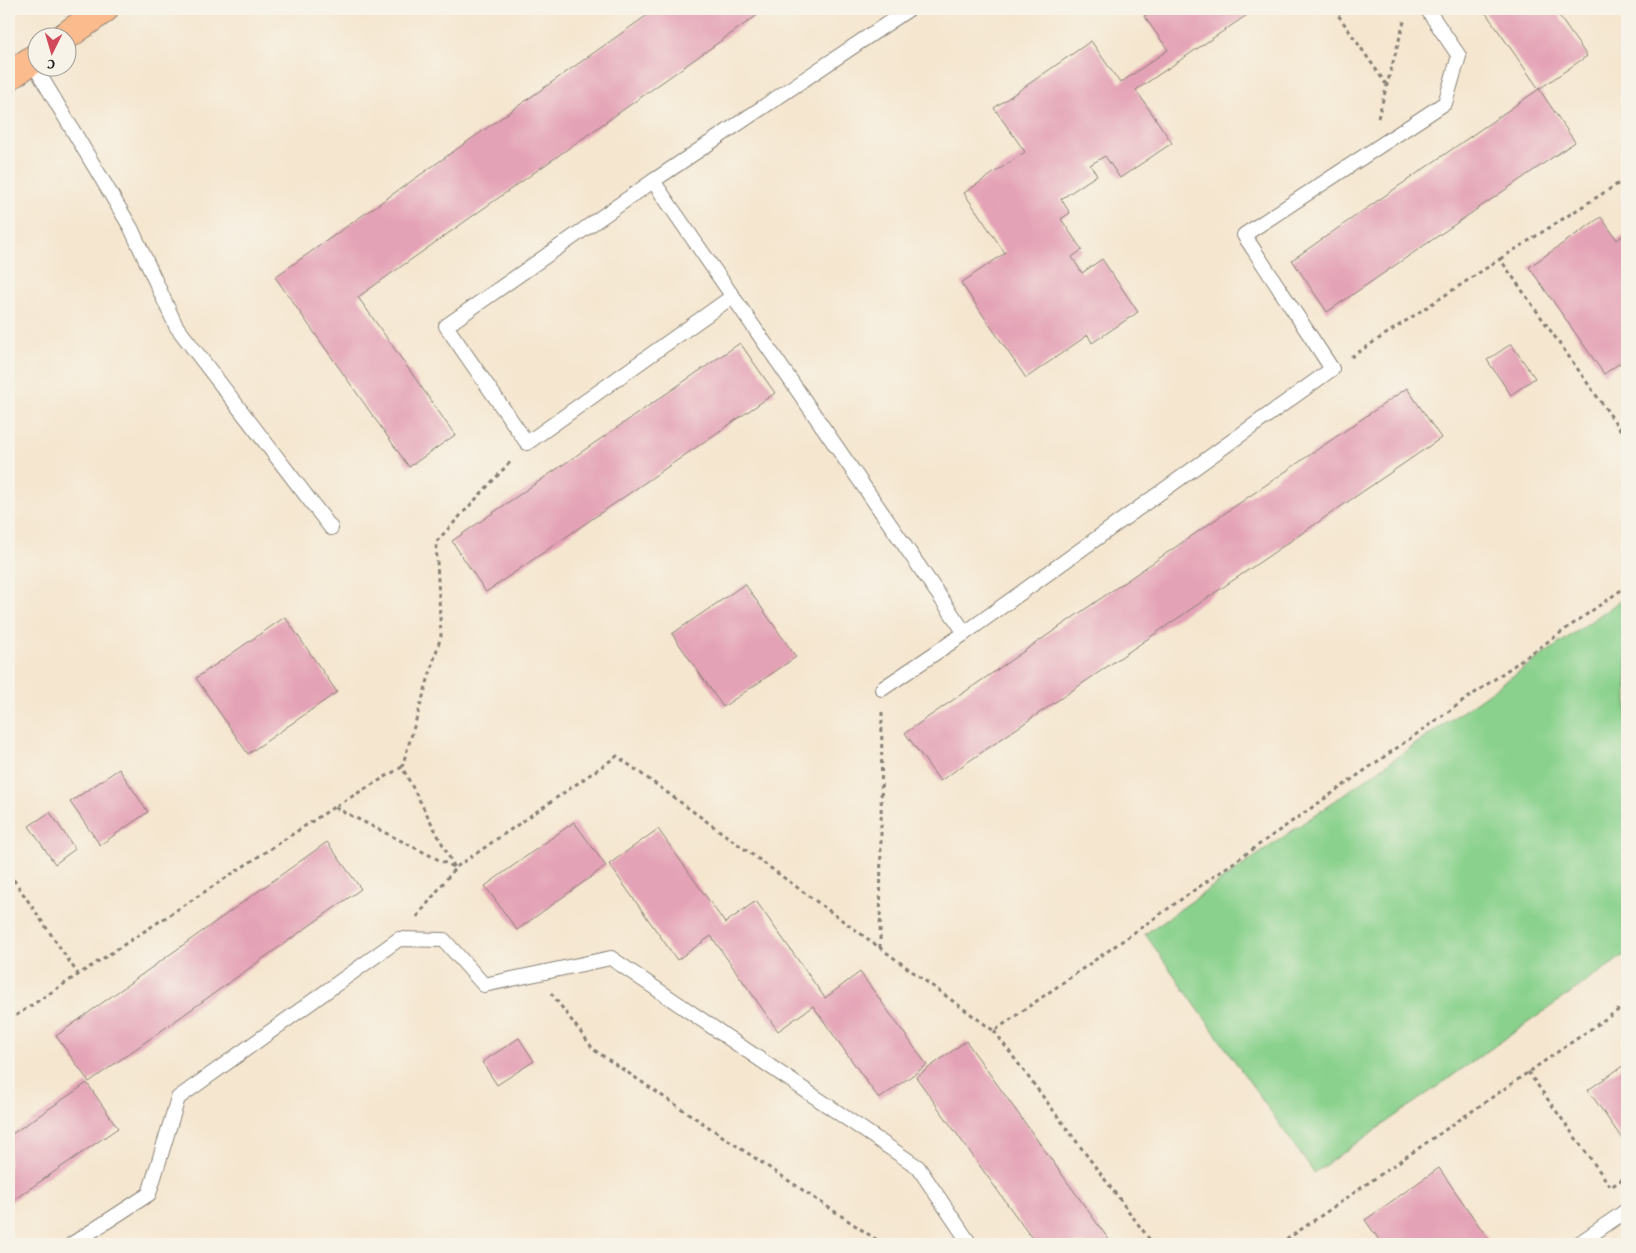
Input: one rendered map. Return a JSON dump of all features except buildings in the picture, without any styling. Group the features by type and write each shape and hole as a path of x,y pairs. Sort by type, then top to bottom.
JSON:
{"main road":[{"path":"77,28 104,9"},
{"path":"9,76 28,62"}],"lane":[{"path":"732,296 527,444 446,326 653,181 909,9"},
{"path":"882,689 965,633 1332,369 1244,235 1445,103 1459,56 1427,9"},
{"path":"45,78 131,228 176,326 331,528"},
{"path":"653,181 965,633"},
{"path":"72,1244 149,1194 178,1098 399,939 444,940 484,985 537,976 611,958 918,1167 970,1244"},
{"path":"1578,1244 1627,1210"}],"path":[{"path":"1334,9 1386,84"},
{"path":"1369,153 1407,9"},
{"path":"1332,369 1627,178"},
{"path":"1500,259 1627,439"},
{"path":"9,1020 334,808 402,767 441,636 436,542 527,444"},
{"path":"994,1031 1627,586"},
{"path":"880,948 882,689"},
{"path":"399,939 455,868 617,756 994,1031 1152,1244"},
{"path":"402,767 455,868"},
{"path":"334,808 455,868"},
{"path":"9,873 78,974"},
{"path":"537,976 594,1050 883,1244"},
{"path":"1280,1244 1627,1004"},
{"path":"1528,1072 1611,1187 1627,1176"}],"green space":[{"path":"1627,596 1627,953 1314,1173 1145,934"}]}
